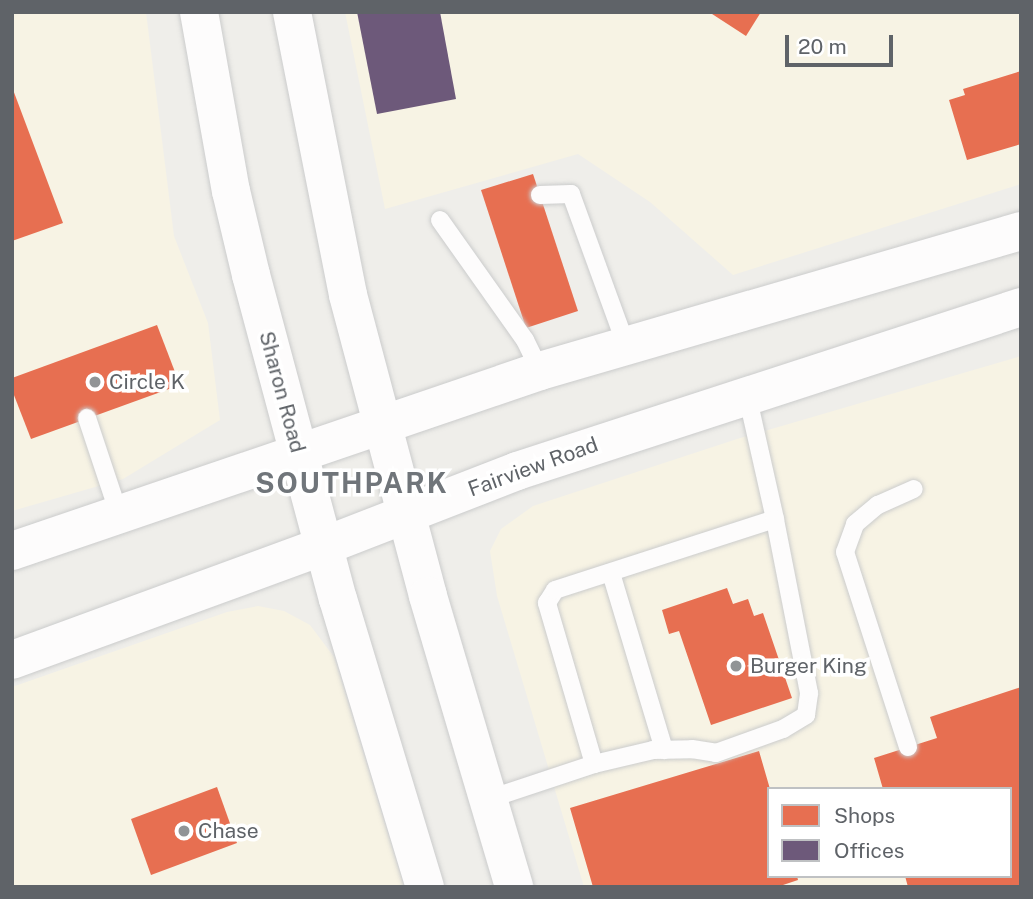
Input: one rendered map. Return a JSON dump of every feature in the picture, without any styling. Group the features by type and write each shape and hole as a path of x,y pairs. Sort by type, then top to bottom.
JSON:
{"main road":[{"name":"Sharon Road","path":"199,12 241,235 324,546 425,887"},
{"path":"292,12 348,295 406,514 513,887"},
{"path":"12,551 540,371 1021,231"},
{"name":"Fairview Road","path":"12,660 324,546 517,471 1021,307"}],"lane":[{"path":"540,195 571,194 626,345"},
{"path":"440,220 525,340 540,371"},
{"path":"489,799 594,764 664,750 692,749 716,753 783,729 806,715 809,693 775,519 747,395"},
{"path":"87,418 119,514"},
{"path":"908,747 845,552 855,524 878,505 914,489"},
{"path":"594,764 547,603 555,590 775,519"},
{"path":"611,573 664,750"}],"shaded area":[{"path":"12,12 146,12 174,236 208,323 220,420 123,479 12,511"},
{"path":"345,12 1021,12 1021,184 733,275 650,202 578,154 385,209"},
{"path":"1021,356 1021,887 584,887 497,596 490,551 501,529 533,506 737,439"},
{"path":"258,606 284,611 310,625 334,657 404,887 12,887 12,687 227,612"}],"building: Shops":[{"path":"709,12 761,12 746,36"},
{"path":"1021,71 1021,144 967,160 949,100 965,95 963,89"},
{"path":"12,87 63,223 12,241"},
{"path":"533,174 578,311 526,328 481,190"},
{"name":"Circle K","path":"157,325 180,385 31,439 12,390 12,378"},
{"name":"Burger King","path":"727,588 733,604 748,599 754,616 763,613 792,698 711,725 679,631 669,634 662,610"},
{"path":"1021,687 1021,887 908,887 906,878 1012,878 1012,787 882,787 874,758 937,738 930,717"},
{"path":"759,751 769,787 767,787 767,878 798,880 777,887 593,887 570,808"},
{"name":"Chase","path":"217,787 237,843 151,875 131,819"}],"building: Offices":[{"path":"357,12 440,12 456,99 377,114"}],"place":[{"name":"Circle K","path":"95,382"},
{"name":"Burger King","path":"736,666"},
{"name":"Chase","path":"184,831"}],"district":[{"name":"SOUTHPARK","path":"352,483"}]}
